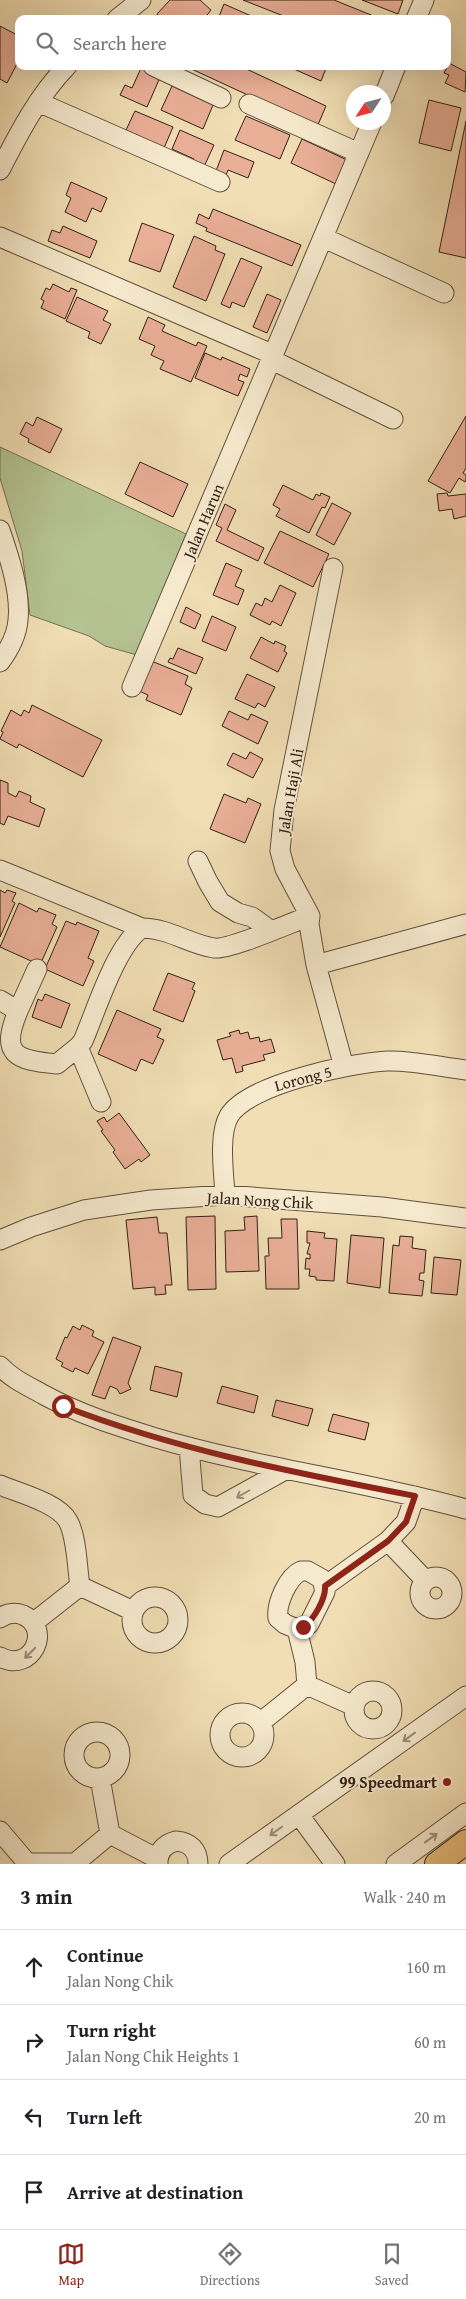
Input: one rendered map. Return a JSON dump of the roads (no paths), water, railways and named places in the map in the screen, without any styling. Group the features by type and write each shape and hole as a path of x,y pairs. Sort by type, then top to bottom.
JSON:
{"main road":[{"path":"436,1864 466,1842"}],"street":[{"path":"122,15 141,0"},
{"path":"418,15 424,0"},
{"path":"0,170 38,102 50,84 63,70"},
{"path":"162,70 221,98"},
{"path":"388,85 394,70"},
{"path":"38,102 220,182"},
{"path":"249,104 359,153"},
{"name":"Jalan Harun","path":"132,687 369,130"},
{"path":"0,237 273,358 393,418"},
{"path":"324,238 444,293"},
{"path":"0,530 10,560 18,604 18,620 3,653"},
{"name":"Jalan Haji Ali","path":"333,568 284,810 280,851 285,869 310,916 309,924 316,965 344,1067"},
{"path":"198,861 220,902 238,913 252,917 270,930"},
{"path":"0,870 142,928 160,929 215,948 232,945 310,916"},
{"path":"316,965 466,924"},
{"path":"37,969 9,1030 8,1042 13,1053 26,1059 57,1064 78,1047 129,939 142,928"},
{"path":"0,1000 18,1011"},
{"path":"78,1047 101,1102"},
{"name":"Lorong 5","path":"225,1195 223,1151 229,1116 244,1101 270,1086 344,1067 388,1061 466,1070"},
{"name":"Jalan Nong Chik","path":"0,1240 31,1227 84,1210 151,1200 225,1195 382,1207 466,1218"},
{"path":"3,1375 71,1409 110,1424 189,1447 285,1470 415,1496 466,1509"},
{"path":"189,1447 193,1495 205,1504 218,1507 285,1470"},
{"path":"0,1486 47,1504 64,1515 72,1531 80,1586"},
{"path":"325,1586 388,1541 406,1522 415,1496"},
{"path":"388,1541 425,1580"},
{"path":"301,1570 308,1571 322,1579 325,1592 309,1624 297,1628 286,1624 278,1618 277,1611 290,1579 301,1570"},
{"path":"80,1586 133,1611"},
{"path":"33,1623 80,1586"},
{"path":"0,1618 12,1613 20,1614 33,1623 38,1637 33,1652 21,1660 13,1661 0,1657"},
{"path":"297,1628 308,1685"},
{"path":"308,1685 354,1706"},
{"path":"261,1722 308,1685"},
{"path":"229,1864 466,1696"},
{"path":"100,1778 110,1834 158,1862 163,1847 176,1841 183,1841 194,1849 198,1864"},
{"path":"396,1864 466,1813"},
{"path":"299,1815 335,1864"},
{"path":"0,1831 28,1863 74,1863 110,1834"}],"place":[{"name":"99 Speedmart","path":"447,1782"}]}
